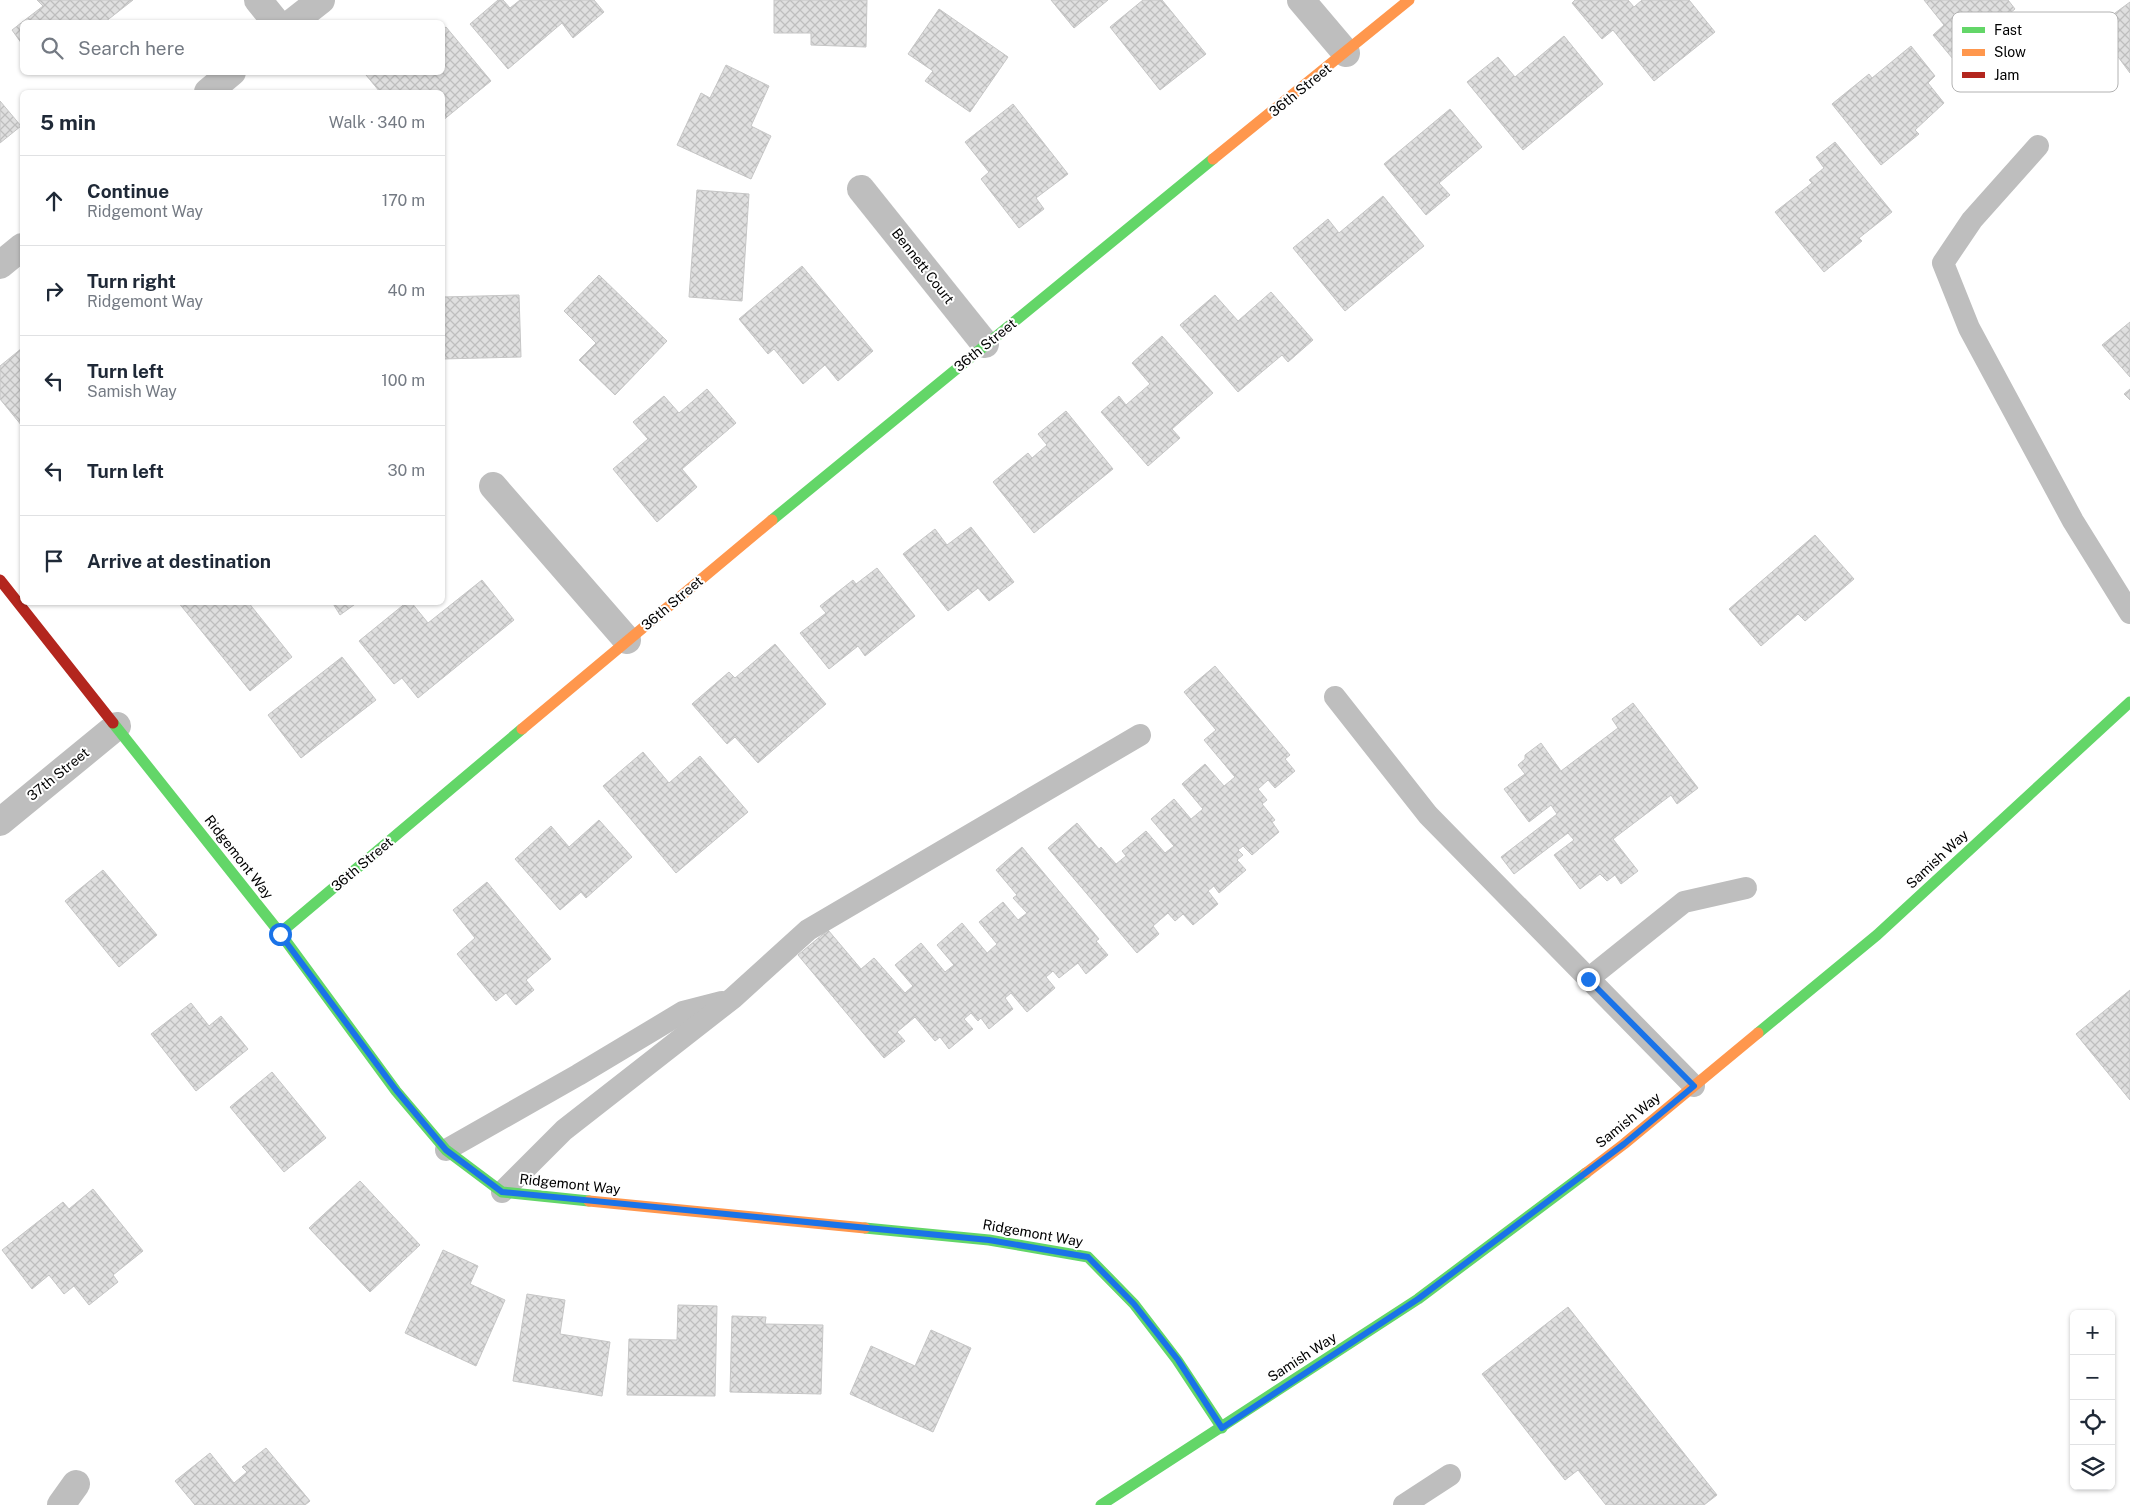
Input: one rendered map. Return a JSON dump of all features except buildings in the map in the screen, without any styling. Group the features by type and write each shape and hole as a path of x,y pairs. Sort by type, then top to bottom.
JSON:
{"street":[{"path":"258,0 274,20"},
{"path":"296,20 321,0"},
{"path":"1301,0 1346,53"},
{"name":"36th Street","path":"280,934 627,640 985,344 1409,0"},
{"path":"210,90 228,75"},
{"name":"Bennett Court","path":"861,188 985,344"},
{"path":"0,265 20,249"},
{"path":"494,486 627,640"},
{"name":"Ridgemont Way","path":"0,580 280,934 396,1090 446,1150 502,1192 989,1240 1088,1257 1134,1304 1178,1360 1222,1428"},
{"name":"Samish Way","path":"1111,1502 1418,1299 1624,1144 1877,935 2130,702"},
{"name":"37th Street","path":"0,822 117,726"}],"lane":[{"path":"2038,146 1972,220 1943,263 1969,328 2073,521 2130,613"},
{"path":"1335,697 1428,815 1694,1086"},
{"path":"502,1192 564,1130 733,998 808,930 1140,735"},
{"path":"1588,979 1684,902 1746,888"},
{"path":"446,1150 578,1075 683,1012 733,998"},
{"path":"1404,1505 1450,1475"}],"traffic: fast":[{"path":"772,520 1213,159"},
{"path":"1758,1033 1877,935 2130,702"},
{"path":"113,723 280,933 396,1091 446,1150 502,1192 589,1201"},
{"path":"280,933 522,729"},
{"path":"1101,1505 1418,1299 1586,1173"},
{"path":"865,1228 989,1240 1088,1257 1134,1304 1177,1360 1222,1428"}],"traffic: slow":[{"path":"1213,159 1409,0"},
{"path":"522,729 772,520"},
{"path":"1586,1173 1758,1033"},
{"path":"589,1201 865,1228"}],"traffic: jam":[{"path":"0,580 113,723"}],"route":[{"path":"280,934 396,1090 446,1150 502,1192 989,1240 1088,1257 1134,1304 1178,1360 1222,1428 1418,1299 1624,1144 1694,1086 1588,979"}]}
